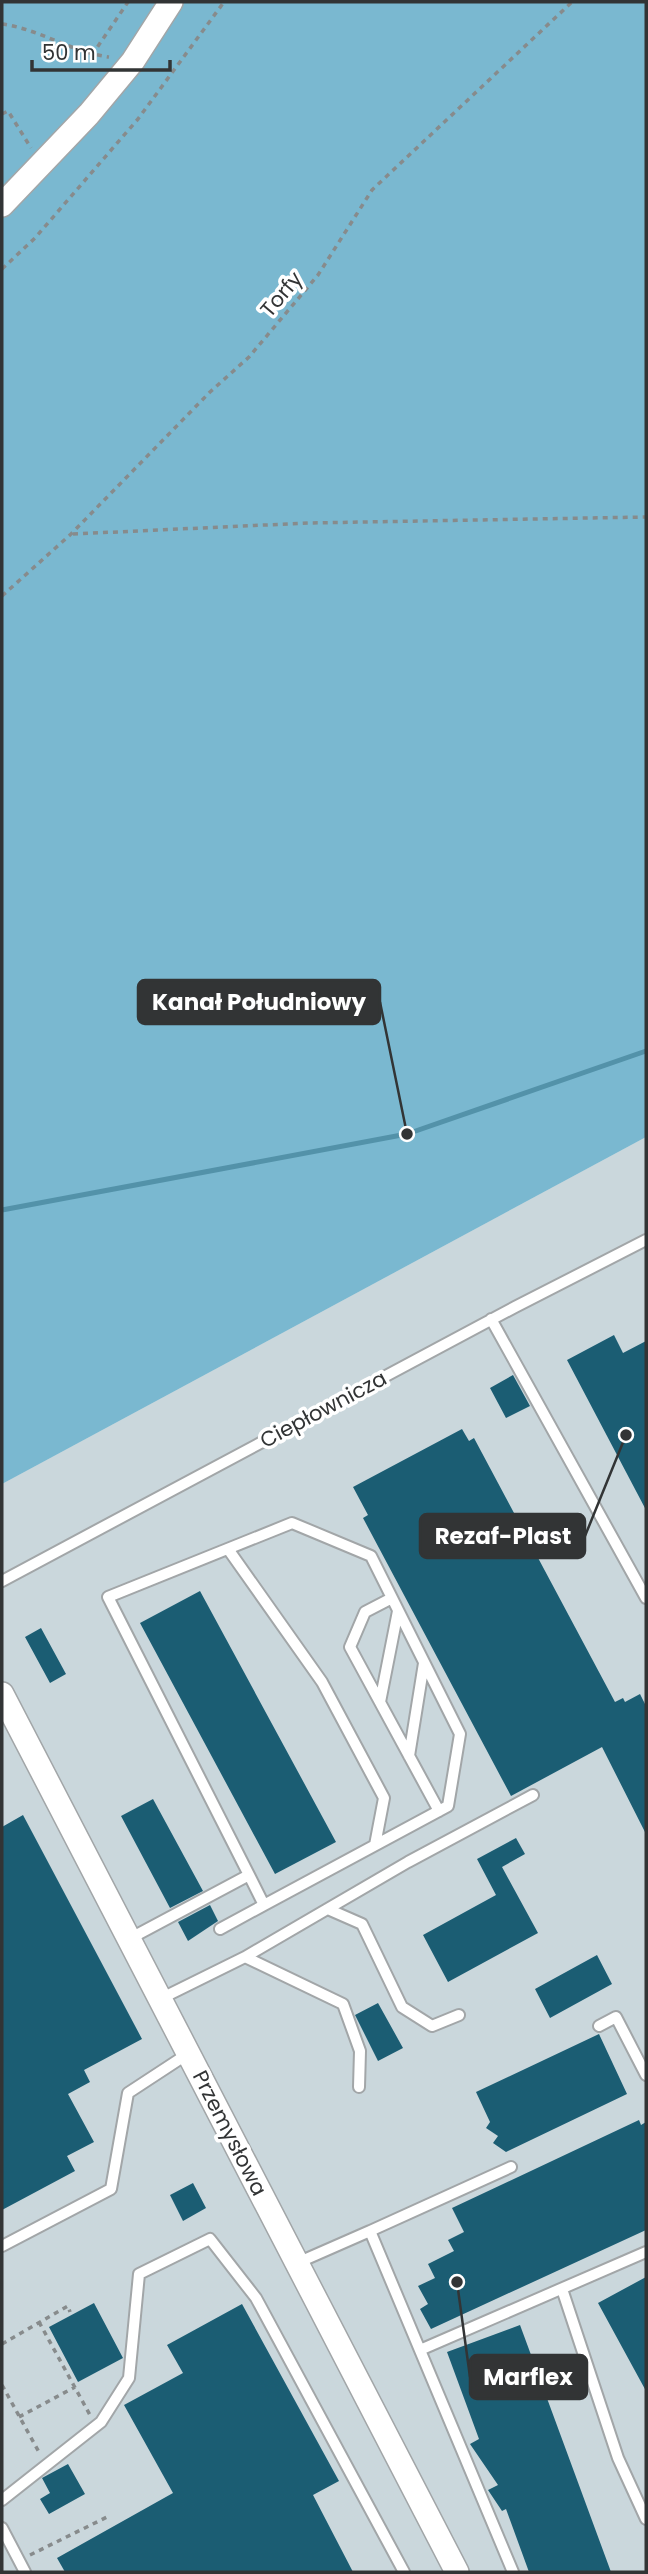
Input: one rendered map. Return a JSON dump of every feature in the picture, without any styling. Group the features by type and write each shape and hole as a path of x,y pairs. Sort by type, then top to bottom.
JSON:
{"street":[{"path":"2,205 133,61 171,2"},
{"name":"Przemysłowa","path":"2,1694 457,2572"}],"lane":[{"name":"Ciepłownicza","path":"2,1581 491,1319 646,1240"},
{"path":"491,1319 646,1598"},
{"path":"220,1928 264,1905 448,1806 460,1734 371,1556 292,1524 108,1597 264,1905"},
{"path":"228,1549 322,1682 384,1798 375,1845"},
{"path":"392,1598 365,1612 350,1647 439,1811"},
{"path":"380,1702 398,1611"},
{"path":"409,1756 424,1663"},
{"path":"160,1999 245,1957 330,1910 408,1861 533,1795"},
{"path":"129,1939 248,1875"},
{"path":"330,1910 362,1924 402,2007 432,2026 459,2015"},
{"path":"245,1957 343,2004 360,2052 359,2087"},
{"path":"598,2026 616,2017 646,2075"},
{"path":"2,2246 111,2189 128,2093 189,2053"},
{"path":"297,2263 511,2167"},
{"path":"370,2231 513,2572"},
{"path":"2,2500 96,2426 129,2378 139,2274 210,2239 256,2298 404,2572"},
{"path":"420,2350 646,2252"},
{"path":"562,2289 618,2458 646,2519"},
{"path":"2,2529 25,2572"}],"path":[{"path":"92,55 128,2"},
{"path":"2,269 35,237 138,118 224,2"},
{"name":"Torfy","path":"2,596 71,534 210,392 249,357 317,275 372,190 572,2"},
{"path":"2,24 92,55 133,61"},
{"path":"2,114 8,111 40,164"},
{"path":"71,534 309,523 646,517"},
{"path":"2,2344 68,2306 70,2312"},
{"path":"39,2322 96,2426"},
{"path":"2,2385 46,2465"},
{"path":"19,2417 75,2387"},
{"path":"19,2560 107,2517"}],"shaded area":[{"path":"2,2 646,2 646,1137 2,1484"},
{"path":"646,1137 646,2572 2,2572 2,1484"}],"building":[{"path":"614,1335 623,1353 646,1341 646,1510 567,1360"},
{"path":"513,1375 530,1406 506,1418 490,1388"},
{"path":"462,1429 469,1441 474,1438 615,1702 623,1698 625,1702 640,1694 646,1706 646,1834 602,1747 511,1796 363,1518 368,1515 353,1487"},
{"path":"200,1591 336,1842 275,1874 140,1623"},
{"path":"41,1628 66,1674 50,1683 25,1637"},
{"path":"153,1799 203,1891 170,1908 121,1816"},
{"path":"23,1815 142,2039 84,2070 90,2082 68,2094 94,2142 67,2156 75,2171 2,2210 2,1827"},
{"path":"516,1838 525,1854 502,1867 538,1933 448,1982 423,1935 496,1895 477,1859"},
{"path":"210,1905 218,1921 188,1941 178,1922"},
{"path":"597,1955 612,1984 550,2018 535,1989"},
{"path":"378,2003 403,2048 378,2061 355,2015"},
{"path":"599,2034 627,2094 506,2152 493,2143 498,2136 486,2128 490,2122 476,2092"},
{"path":"639,2120 641,2125 646,2122 646,2230 431,2329 420,2309 428,2304 418,2286 435,2278 428,2264 454,2251 448,2240 464,2232 452,2208"},
{"path":"193,2183 206,2208 183,2221 170,2195"},
{"path":"646,2277 646,2391 598,2303"},
{"path":"94,2303 123,2358 78,2382 49,2327"},
{"path":"242,2304 339,2481 313,2495 353,2572 65,2572 57,2558 173,2493 124,2405 183,2373 167,2345"},
{"path":"520,2325 611,2572 529,2572 506,2509 502,2511 488,2490 498,2485 470,2444 479,2439 447,2352"},
{"path":"68,2464 85,2494 49,2514 40,2499 50,2493 42,2478"}],"waterway":[{"path":"2,1210 407,1134 646,1051"}],"place":[{"name":"Kanał Południowy","path":"407,1134"},
{"name":"Rezaf-Plast","path":"626,1435"},
{"name":"Marflex","path":"457,2282"}]}
